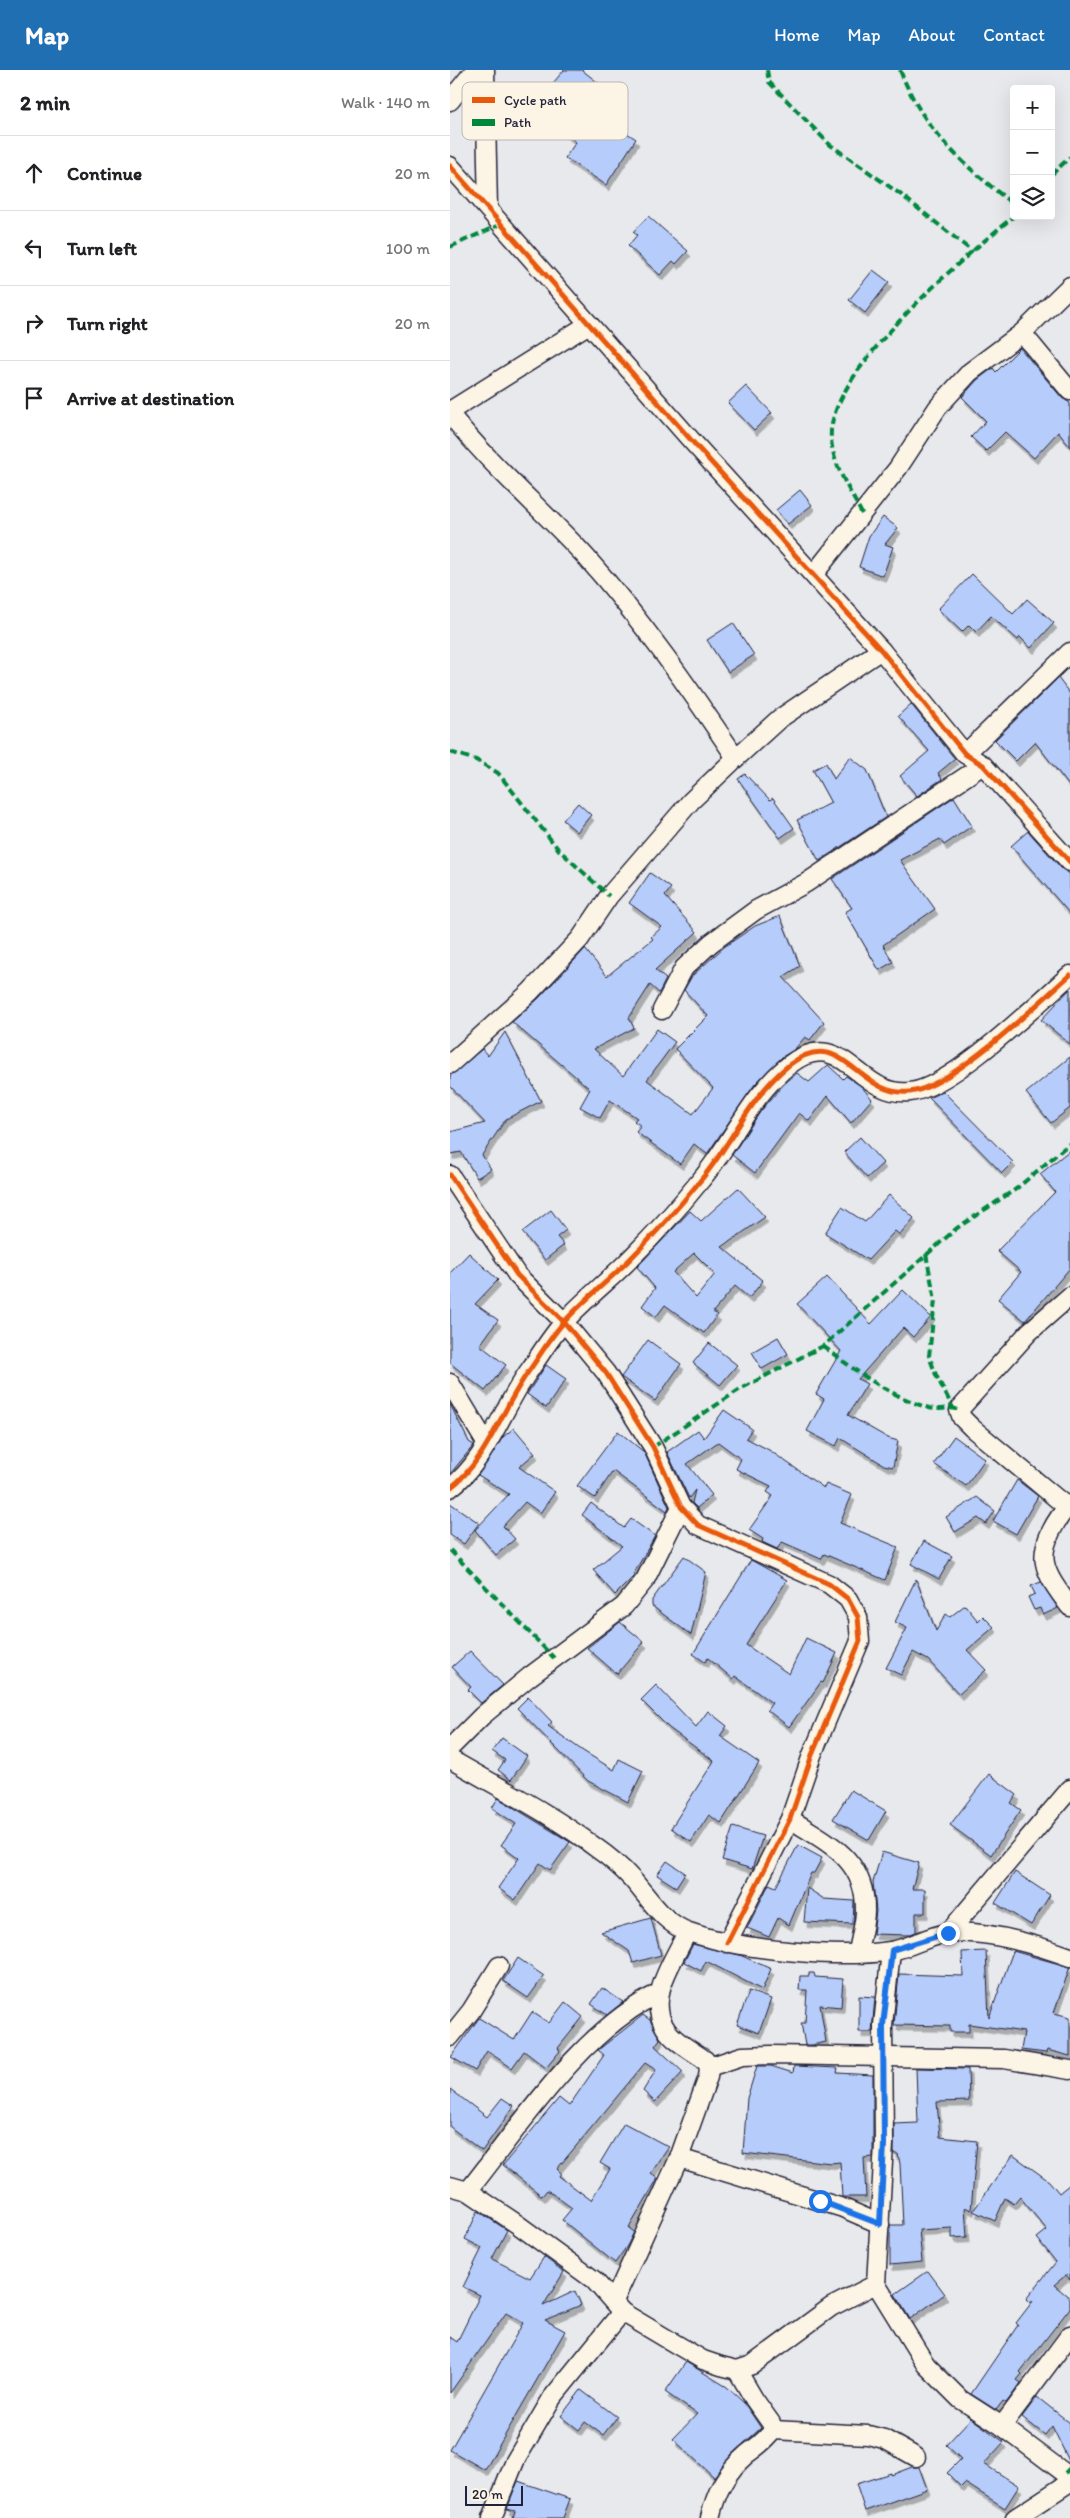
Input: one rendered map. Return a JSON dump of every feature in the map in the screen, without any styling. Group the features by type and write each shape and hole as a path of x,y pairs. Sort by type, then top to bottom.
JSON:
{"street":[{"path":"465,82 475,70"},
{"path":"450,101 462,86"},
{"path":"487,140 488,209"},
{"path":"450,166 691,440 881,650 965,754 983,765 1070,862"},
{"path":"814,574 898,468 938,407 970,372 1022,333 1070,286"},
{"path":"589,324 450,412 477,448 585,556 673,668 736,758"},
{"path":"1022,333 1070,391"},
{"path":"450,1064 530,992 580,939 609,896 691,802 736,758 779,719 881,650"},
{"path":"965,754 1070,652"},
{"path":"662,1010 684,968 711,943 756,910 806,883 983,765"},
{"path":"450,1488 463,1479 486,1444 522,1380 564,1322 632,1258 703,1179 747,1111 789,1065 815,1052 829,1052 839,1057 872,1084 909,1092 922,1090 955,1072 1070,975"},
{"path":"450,1175 517,1275 564,1322 606,1373 653,1447 681,1507 698,1525 830,1584 848,1599 858,1618 860,1641 812,1755 790,1819 727,1942"},
{"path":"1070,1296 1029,1332 960,1410 962,1418 972,1428 1068,1505 1048,1537 1045,1562 1054,1584 1070,1607"},
{"path":"450,1383 486,1444"},
{"path":"450,1748 482,1716 529,1677 624,1606 645,1580 681,1507"},
{"path":"450,1759 595,1846 630,1877 664,1917 687,1932 727,1942 810,1953 892,1950 948,1933 1004,1938 1038,1945 1070,1957"},
{"path":"948,1933 1070,1789"},
{"path":"790,1819 821,1838 853,1864 863,1888 865,1911 858,1952"},
{"path":"492,2518 515,2461 552,2398 618,2307 679,2158 708,2077 709,2067 705,2060 666,2029 658,2008 659,1993 687,1932"},
{"path":"892,1950 883,2025 884,2144 876,2284 926,2365 960,2399 1002,2426 1070,2477"},
{"path":"450,2037 471,2011 499,1966"},
{"path":"468,2192 579,2054 625,2012 659,1993"},
{"path":"709,2067 742,2056 884,2057 948,2060 1004,2059 1070,2070"},
{"path":"679,2158 843,2208 880,2224"},
{"path":"450,2186 468,2192 594,2280 618,2307 703,2360 737,2370 752,2365 831,2307 876,2284"},
{"path":"1002,2426 1070,2335"},
{"path":"710,2518 715,2497 725,2477 745,2456 767,2439 773,2430 771,2423 737,2370"},
{"path":"773,2430 836,2435 868,2435 884,2438 916,2458"},
{"path":"1016,2518 1070,2482"}],"building":[{"path":"564,70 582,70 597,82 554,82"},
{"path":"628,134 636,139 606,185 565,158 576,142 574,140 628,140"},
{"path":"648,216 688,251 676,264 673,261 660,275 628,246 637,235 633,232"},
{"path":"873,270 889,282 865,313 849,300"},
{"path":"1020,348 1062,398 1070,403 1070,447 1058,432 1034,458 1005,432 986,451 971,437 986,421 962,397 977,380 993,368 996,372"},
{"path":"746,386 772,413 754,430 728,403"},
{"path":"800,490 812,505 788,524 776,510"},
{"path":"883,517 898,528 885,544 893,547 883,576 859,567 869,536"},
{"path":"972,574 1013,614 1027,599 1054,623 1031,648 1020,637 1018,640 991,616 976,632 969,625 962,632 938,609"},
{"path":"733,623 754,655 728,672 707,640"},
{"path":"1058,678 1070,694 1070,787 1035,742 1016,761 995,740"},
{"path":"911,704 955,759 938,773 942,779 917,796 900,776 929,751 898,716"},
{"path":"850,757 867,770 886,817 819,861 797,820 831,803 813,770 826,763 834,779"},
{"path":"745,774 770,800 773,798 794,828 780,838 738,779"},
{"path":"954,797 972,826 944,845 940,839 900,860 935,909 883,945 893,962 879,970 845,912 852,908 832,879"},
{"path":"578,803 591,815 577,832 563,820"},
{"path":"1028,831 1062,869 1070,874 1070,914 1011,846"},
{"path":"650,873 671,888 665,896 697,932 655,970 666,979 659,993 650,985 629,1018 634,1028 594,1049 623,1076 657,1029 675,1042 647,1080 693,1114 713,1088 675,1049 708,1016 684,990 692,976 724,947 755,926 780,916 800,966 783,977 824,1022 810,1040 805,1037 794,1050 782,1057 755,1084 707,1154 694,1144 680,1164 636,1132 641,1126 634,1121 637,1118 610,1100 600,1118 580,1107 590,1089 512,1022 538,999 585,949 607,976 653,939 651,937 662,927 629,903"},
{"path":"1070,989 1070,1044 1041,1020"},
{"path":"505,1032 541,1101 506,1119 482,1155 491,1169 477,1178 461,1152 450,1154 450,1132 485,1123 450,1086 450,1076 482,1049 488,1056"},
{"path":"1070,1057 1070,1108 1051,1123 1026,1093"},
{"path":"828,1065 843,1079 846,1076 861,1086 872,1099 851,1123 828,1096 809,1121 799,1113 755,1173 732,1155 760,1112 783,1085 797,1073 809,1082"},
{"path":"943,1091 1013,1162 1002,1173 929,1098"},
{"path":"860,1137 883,1163 867,1178 844,1152"},
{"path":"1070,1150 1070,1268 1025,1321 998,1299 1021,1272 997,1251 1055,1192 1040,1174"},
{"path":"738,1188 765,1217 722,1247 763,1281 749,1298 735,1286 713,1312 717,1315 704,1333 665,1305 656,1317 642,1306 655,1288 637,1267 690,1211 701,1221","holes":["694,1253 715,1274 696,1298 673,1272"]},
{"path":"889,1195 914,1218 900,1235 895,1231 868,1260 825,1233 842,1207 865,1222"},
{"path":"551,1210 566,1230 557,1237 564,1245 545,1260 522,1232"},
{"path":"469,1253 498,1280 475,1304 498,1320 480,1345 506,1365 485,1391 450,1363 450,1273"},
{"path":"827,1277 871,1324 903,1290 931,1317 913,1337 903,1328 858,1379 867,1384 848,1415 888,1438 898,1441 893,1467 884,1465 840,1438 836,1446 807,1431 824,1399 816,1394 841,1351 797,1304"},
{"path":"778,1337 788,1354 762,1369 752,1352"},
{"path":"648,1340 681,1364 655,1401 621,1377"},
{"path":"709,1343 737,1365 720,1385 693,1363"},
{"path":"546,1365 566,1379 546,1408 527,1394"},
{"path":"450,1404 469,1442 474,1445 450,1474"},
{"path":"724,1410 752,1429 746,1438 769,1450 824,1488 826,1484 852,1495 840,1523 898,1547 885,1580 824,1554 821,1559 782,1542 777,1549 762,1542 763,1539 749,1530 773,1496 767,1492 771,1486 736,1469 741,1459 718,1442 687,1464 712,1495 697,1508 692,1503 695,1490 689,1498 667,1452 698,1430 704,1438"},
{"path":"514,1428 535,1453 519,1467 555,1492 540,1513 525,1502 503,1526 515,1539 496,1555 475,1530 509,1494 478,1475 503,1437"},
{"path":"618,1431 644,1452 669,1507 667,1511 613,1471 595,1498 577,1486"},
{"path":"954,1436 985,1459 966,1486 934,1464"},
{"path":"1017,1480 1038,1496 1016,1534 993,1521"},
{"path":"977,1497 995,1511 986,1524 978,1518 955,1532 946,1517"},
{"path":"450,1503 479,1523 464,1544 450,1535"},
{"path":"591,1503 624,1528 631,1519 655,1536 634,1573 635,1575 615,1595 593,1570 622,1546 582,1515"},
{"path":"924,1541 952,1556 939,1579 911,1564"},
{"path":"684,1556 706,1572 691,1635 652,1606 652,1600"},
{"path":"751,1560 787,1580 746,1645 789,1674 806,1638 837,1653 823,1683 821,1682 789,1727 767,1710 772,1703 735,1676 733,1679 708,1658 705,1662 693,1654"},
{"path":"916,1579 936,1631 946,1614 950,1617 965,1605 978,1621 983,1616 994,1627 967,1650 986,1670 959,1694 928,1660 913,1652 901,1675 886,1668 907,1628 895,1622"},
{"path":"1041,1582 1058,1608 1043,1615 1040,1608 1034,1610 1028,1597 1035,1594 1031,1586"},
{"path":"620,1622 644,1642 617,1674 587,1648"},
{"path":"470,1651 503,1685 481,1703 468,1690 471,1687 452,1667"},
{"path":"656,1685 696,1727 708,1711 727,1726 720,1736 759,1763 721,1823 709,1815 691,1842 671,1828 714,1761 669,1728 641,1700"},
{"path":"528,1697 552,1722 548,1726 583,1751 614,1770 619,1759 643,1771 628,1802 588,1781 517,1708"},
{"path":"502,1738 527,1756 511,1780 498,1770 505,1760 492,1751"},
{"path":"989,1774 1017,1795 1011,1803 1021,1810 991,1855 950,1825"},
{"path":"851,1790 886,1811 869,1840 833,1819"},
{"path":"498,1798 570,1842 550,1870 540,1863 515,1900 498,1888 519,1858 501,1845 516,1824 492,1808"},
{"path":"733,1827 763,1836 752,1869 722,1860"},
{"path":"798,1845 822,1858 814,1873 811,1873 789,1925 778,1918 769,1937 747,1928 769,1884 776,1887"},
{"path":"882,1852 919,1863 912,1889 925,1889 925,1913 916,1913 916,1932 908,1935 873,1934 876,1911 873,1882"},
{"path":"667,1861 685,1873 676,1887 657,1875"},
{"path":"1015,1872 1050,1895 1031,1925 995,1903"},
{"path":"807,1888 824,1899 854,1901 853,1924 804,1922"},
{"path":"651,1918 661,1955 633,1963 629,1951 601,1932"},
{"path":"693,1944 740,1955 771,1969 762,1990 706,1961 701,1971 684,1962"},
{"path":"986,1951 989,2018 1013,1951 1070,1967 1054,2013 1070,2017 1070,2056 1047,2050 1046,2053 1021,2050 1024,2032 969,2024 969,2032 950,2032 950,2026 894,2025 899,1974 963,1976 962,1952"},
{"path":"518,1958 544,1976 528,1998 503,1981"},
{"path":"809,1973 814,1973 815,1977 843,1979 841,2007 820,2005 826,2042 805,2045 801,2023 805,2023 807,1990 799,1990 800,1976 809,1976"},
{"path":"602,1988 623,2002 607,2015 591,2004"},
{"path":"749,1991 771,1999 759,2033 737,2025"},
{"path":"859,1996 875,1997 872,2032 859,2032"},
{"path":"565,2002 583,2017 558,2048 560,2051 546,2068 524,2051 512,2068 487,2051 475,2071 451,2057 479,2018 514,2040 532,2012 549,2023"},
{"path":"643,2015 650,2020 660,2039 655,2046 683,2072 655,2102 643,2091 656,2070 645,2063 557,2169 561,2173 559,2176 591,2200 610,2169 600,2163 624,2123 669,2147 651,2173 658,2178 629,2228 634,2232 615,2263 562,2220 572,2208 547,2190 542,2196 503,2165 559,2098 569,2106 604,2055 598,2050"},
{"path":"757,2066 771,2066 793,2073 794,2066 838,2068 837,2073 873,2075 873,2157 864,2158 866,2197 842,2197 840,2162 831,2163 743,2153 747,2098"},
{"path":"916,2068 968,2069 969,2101 937,2102 940,2137 977,2141 971,2210 965,2207 967,2237 952,2238 952,2228 919,2230 922,2262 890,2265 890,2225 903,2225 900,2164 898,2154 894,2154 894,2124 918,2123"},
{"path":"450,2089 487,2117 502,2098 514,2106 482,2151 450,2127"},
{"path":"1013,2155 1049,2181 1059,2193 1070,2184 1070,2280 1066,2275 1054,2285 1070,2298 1070,2308 1020,2372 1022,2374 1017,2380 1021,2383 1006,2403 1003,2401 996,2410 971,2394 1018,2325 1016,2323 1033,2301 1030,2303 1026,2299 1056,2262 1037,2238 1047,2230 1020,2197 1014,2204 1005,2198 995,2221 973,2211"},
{"path":"478,2211 507,2230 492,2259 530,2278 544,2257 564,2272 543,2306 575,2291 581,2305 545,2320 565,2331 485,2470 450,2450 523,2323 506,2313 450,2393 450,2337 457,2342 480,2295 463,2287 482,2248 465,2239"},
{"path":"928,2271 945,2294 910,2319 895,2294"},
{"path":"686,2362 727,2387 745,2404 761,2428 732,2454 714,2477 673,2439 697,2414 665,2392"},
{"path":"581,2390 617,2417 603,2435 585,2422 579,2430 561,2416"},
{"path":"1037,2397 1070,2423 1070,2463 1052,2426 1045,2435 1022,2417"},
{"path":"971,2418 1004,2442 984,2464 1019,2486 1005,2508 965,2483 961,2487 947,2473 961,2459 946,2445"},
{"path":"912,2467 919,2467 927,2489 865,2511 856,2484 891,2473 891,2475"},
{"path":"518,2481 570,2499 563,2518 513,2518 515,2511 507,2509"}],"marked path":[{"path":"767,70 769,82 829,144 900,194 973,252"},
{"path":"900,70 910,92 933,129 962,161 1010,202"},
{"path":"1055,171 1070,157"},
{"path":"862,514 841,473 833,452 831,430 839,404 855,375 878,345 906,314 965,258 1010,219"},
{"path":"450,247 501,224"},
{"path":"450,752 476,760 498,773 559,850 609,896"},
{"path":"653,1447 742,1388 823,1346 957,1228 1016,1189 1070,1143"},
{"path":"926,1254 935,1300 929,1356 936,1375 953,1408"},
{"path":"823,1346 886,1390 929,1408 952,1408 959,1410"},
{"path":"450,1550 554,1658"},
{"path":"1065,2473 1070,2468"}],"cycle path":[{"path":"450,166 691,440 881,650 965,754 983,765 1070,862"},
{"path":"450,1488 475,1463 521,1383 556,1332 573,1313 641,1248 676,1210 722,1152 763,1091 789,1065 808,1054 823,1052 837,1057 876,1084 892,1091 910,1092 927,1087 948,1076 993,1043 1070,975"},
{"path":"450,1175 517,1275 564,1322 606,1373 653,1447 681,1507 698,1525 829,1584 848,1599 858,1617 860,1641 812,1755 790,1819 727,1943"}],"route":[{"path":"820,2201 843,2208 880,2224 884,2144 883,2025 892,1950 948,1933"}]}
